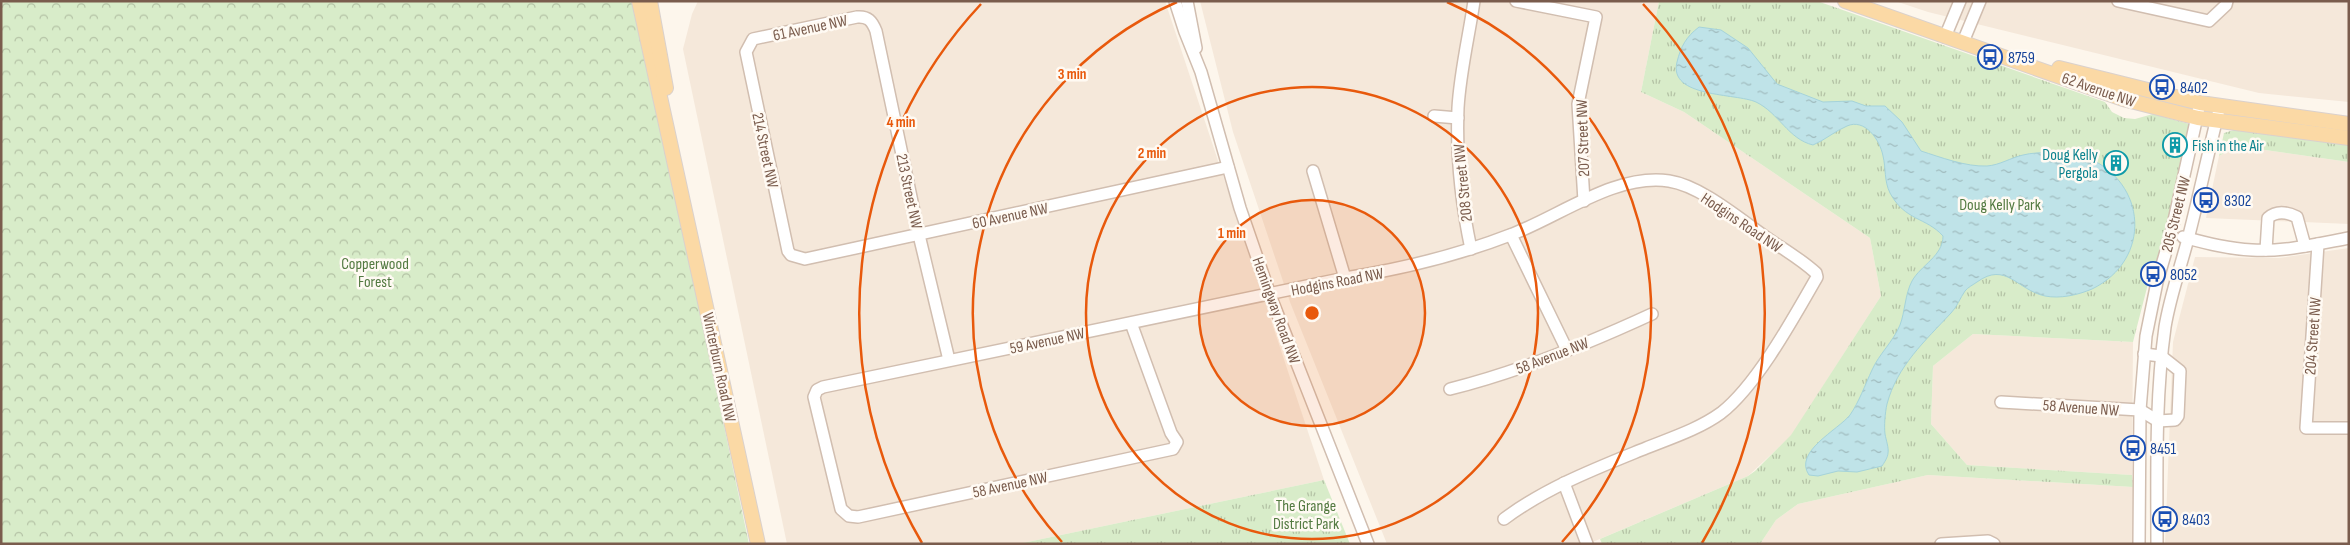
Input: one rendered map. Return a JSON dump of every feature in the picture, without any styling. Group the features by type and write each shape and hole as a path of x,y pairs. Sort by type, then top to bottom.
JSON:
{"main road":[{"name":"Winterburn Road NW","path":"639,1 667,135 682,190"},
{"name":"Winterburn Road NW","path":"650,1 682,190 758,544"},
{"name":"62 Avenue NW","path":"1845,1 1945,37 2000,54 2123,99 2216,122 2349,138"},
{"name":"62 Avenue NW","path":"2000,54 2200,103 2349,124"}],"street":[{"name":"Hemingway Road NW","path":"1175,1 1184,32 1201,72"},
{"name":"Hemingway Road NW","path":"1187,1 1201,72 1228,168 1270,295 1368,544"},
{"name":"208 Street NW","path":"1471,249 1459,182 1458,118 1474,1"},
{"name":"207 Street NW","path":"1516,1 1596,17 1578,104 1584,201"},
{"path":"1945,37 1960,1"},
{"path":"1963,42 1980,1"},
{"path":"2118,1 2209,20 2226,5 2227,1"},
{"name":"61 Avenue NW","path":"749,43 753,39 857,17 864,17 872,22"},
{"name":"213 Street NW","path":"872,22 876,31 919,235 949,360"},
{"name":"214 Street NW","path":"749,43 746,52 788,252 791,255"},
{"name":"205 Street NW","path":"2200,103 2171,234 2156,282 2144,354 2140,410 2138,544 2158,543 2158,421 2161,356 2173,288 2188,238 2220,106"},
{"path":"1434,116 1458,118"},
{"name":"60 Avenue NW","path":"791,255 805,259 1228,168"},
{"path":"1313,171 1345,278"},
{"name":"Hodgins Road NW","path":"1270,295 1345,278 1399,269 1471,249 1511,235 1610,189 1638,181 1668,181 1683,184 1709,198 1812,269 1817,277 1785,332 1732,403 1720,414 1692,430 1564,483 1524,504 1504,519"},
{"path":"2266,250 2268,218 2273,214 2281,212 2297,217 2305,246"},
{"path":"2171,234 2234,248 2266,250 2305,246 2349,238"},
{"path":"1511,235 1567,350"},
{"name":"204 Street NW","path":"2318,244 2306,428 2349,428"},
{"name":"59 Avenue NW","path":"841,509 814,397 817,390 823,387 1270,295"},
{"name":"58 Avenue NW","path":"1450,389 1486,380 1567,350 1652,314"},
{"name":"58 Avenue NW","path":"841,509 849,516 858,517 1173,449 1177,442 1171,433 1131,323"},
{"path":"2144,354 2161,356 2177,366 2181,375 2178,416 2171,421 2158,421"},
{"name":"58 Avenue NW","path":"2001,402 2140,410 2158,421"},
{"path":"1564,483 1587,544"},
{"path":"1941,544 1988,541 1994,544"}],"shaded area":[{"path":"698,1 1165,1 1324,480 1018,544 787,544 683,49 692,14"},
{"path":"1200,1 1659,1 1641,92 1684,112 1870,238 1881,296 1791,436 1748,476 1588,544 1387,544 1290,302 1233,132"},
{"path":"1895,1 2349,1 2349,102 2259,93 1928,12"},
{"path":"2237,146 2349,162 2349,224 2206,218 2219,156"},
{"path":"2349,248 2349,544 2165,544 2173,342 2195,257 2279,258"},
{"path":"1973,334 2133,342 2132,475 1967,465 1931,424 1933,366"},
{"path":"1928,475 2133,487 2132,544 1760,544 1776,520 1798,504"}],"green space":[{"name":"Copperwood Forest","path":"1,1 634,1 749,544 1,544"},
{"name":"Doug Kelly Park","path":"1659,1 1817,1 2105,102 2112,112 2124,118 2135,119 2153,114 2189,124 2162,247 2150,276 2133,342 1973,334 1933,366 1931,424 1967,465 2132,475 2133,487 1928,475 1798,504 1776,520 1760,544 1602,544 1600,539 1748,476 1755,471 1791,435 1881,296 1870,238 1684,112 1641,92"},
{"path":"2234,130 2349,142 2349,162 2237,146 2219,156 2224,133"},
{"name":"The Grange District Park","path":"1324,480 1350,544 1018,544"}],"water":[{"path":"1699,27 1721,30 1748,48 1777,84 1823,102 1852,101 1866,106 1885,106 1902,122 1921,151 1953,161 1979,166 2001,163 2018,156 2037,153 2063,153 2086,157 2107,169 2122,184 2131,202 2135,222 2133,241 2125,260 2112,276 2092,289 2069,296 2045,296 2035,293 2011,279 1996,274 1987,276 1969,287 1953,311 1913,355 1892,390 1886,408 1885,419 1888,455 1882,466 1857,472 1838,471 1818,476 1809,475 1806,466 1807,458 1819,442 1850,415 1875,364 1900,325 1912,281 1936,255 1943,236 1930,225 1902,209 1896,202 1887,184 1879,143 1866,128 1854,124 1847,126 1813,145 1804,142 1790,132 1771,113 1756,102 1706,92 1693,88 1683,82 1677,74 1677,62 1687,38"}],"place":[{"name":"8759","path":"1990,57"},
{"name":"8402","path":"2162,87"},
{"name":"Fish in the Air","path":"2175,145"},
{"name":"Doug Kelly Pergola","path":"2116,163"},
{"name":"8302","path":"2206,200"},
{"name":"8052","path":"2153,274"},
{"name":"8451","path":"2133,448"},
{"name":"8403","path":"2165,519"}]}
